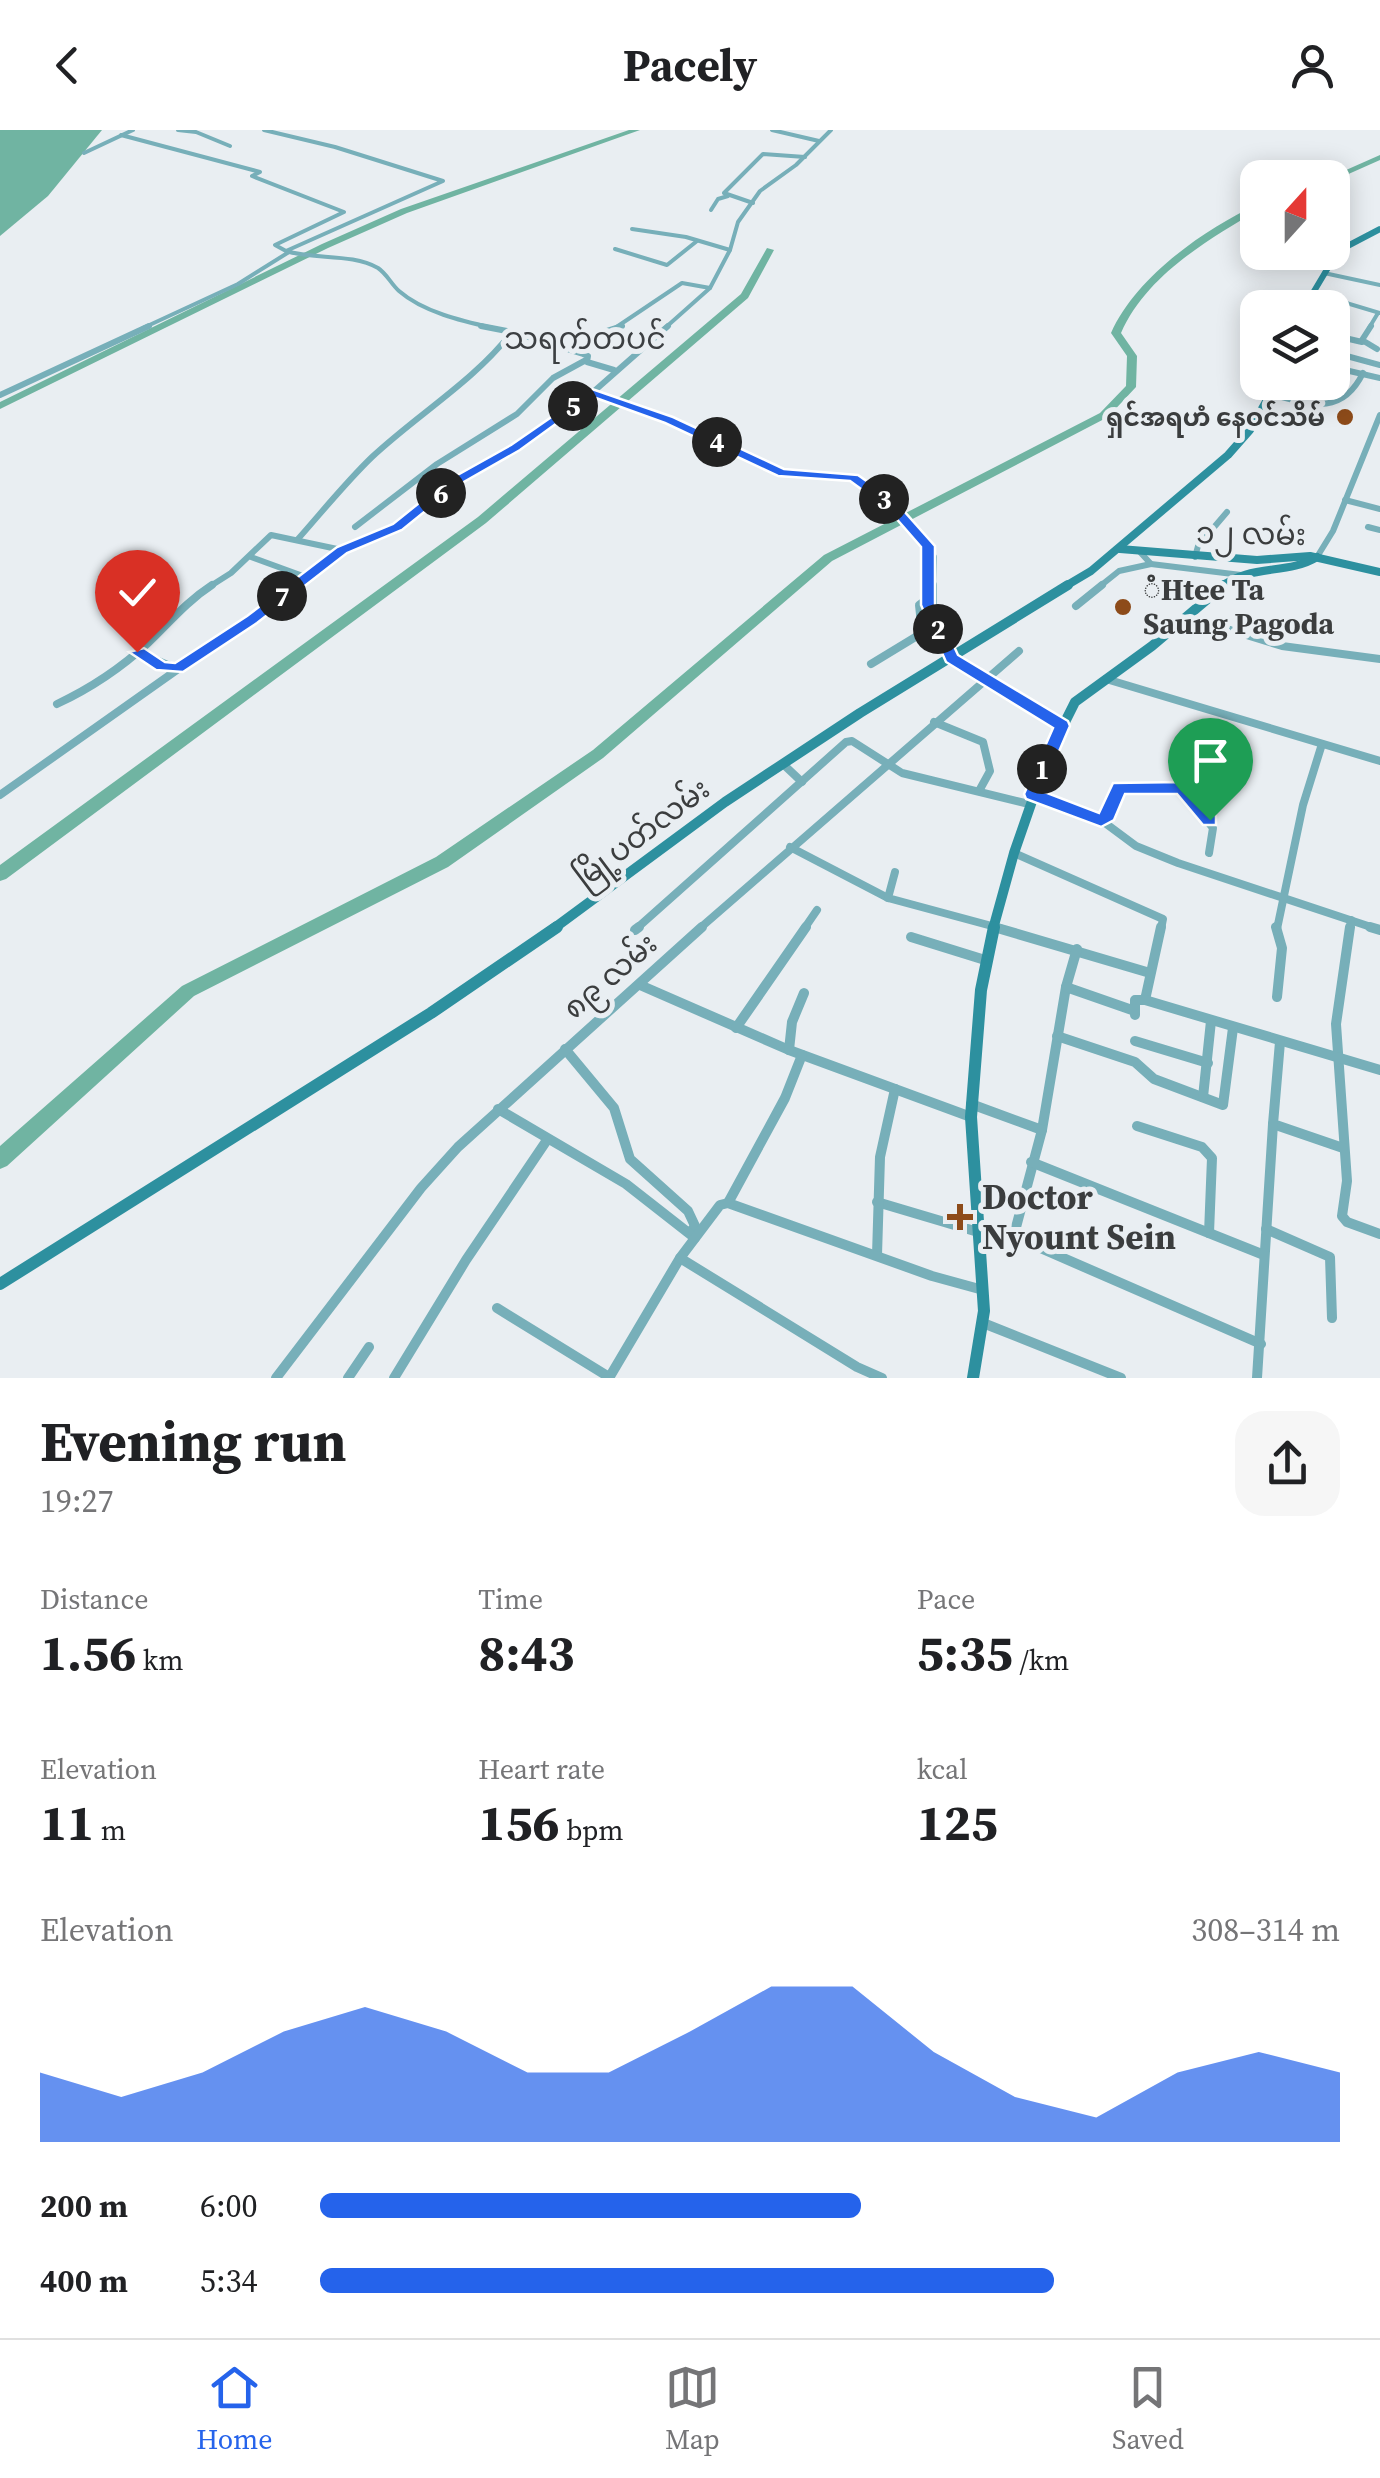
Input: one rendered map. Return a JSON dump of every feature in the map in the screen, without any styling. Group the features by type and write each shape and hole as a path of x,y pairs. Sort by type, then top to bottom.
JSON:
{"main road":[{"path":"1315,290 1342,247 1371,232 1380,232"},
{"name":"မြို့ပတ်လမ်း","path":"0,1284 432,1013 783,764 1120,549 1228,455 1250,430 1267,400"},
{"name":"၁၂ လမ်း","path":"1120,549 1256,560 1317,557 1380,572"},
{"path":"973,1378 983,1323 983,1290 971,1111 985,960 1030,799 1075,702 1241,576 1317,557"}],"street":[{"path":"84,153 133,130"},
{"path":"178,130 196,132 230,146"},
{"path":"0,395 238,284 289,252 443,181 268,130"},
{"path":"280,134 288,130"},
{"path":"772,130 818,141"},
{"path":"0,796 178,668 252,620 303,576 342,550 398,527 450,484 516,448 592,393 710,288 730,250 738,222 762,189 805,157 831,130"},
{"path":"121,135 260,172 252,176 344,212 275,245 289,252 336,256 373,266 385,273 399,292 425,309 450,320 512,332 584,354 588,356 586,360"},
{"path":"753,203 724,193 763,154 805,157"},
{"path":"711,210 718,200 728,196"},
{"path":"632,230 730,250"},
{"path":"615,249 667,266 697,241"},
{"path":"1324,272 1380,285"},
{"path":"597,334 621,326 682,283 710,288"},
{"path":"1350,305 1379,313 1362,335 1363,342"},
{"path":"298,539 370,459 457,383 486,364 512,332"},
{"path":"1350,339 1377,350"},
{"path":"1350,356 1380,364"},
{"path":"355,527 461,448 504,424 553,378 586,360 614,370"},
{"path":"1350,371 1380,378"},
{"path":"1350,395 1363,374"},
{"path":"592,393 630,405 787,474 854,478 894,504 934,550 932,612"},
{"path":"1317,557 1376,432 1380,415"},
{"path":"1345,500 1379,508"},
{"path":"1195,557 1198,546 1227,512"},
{"path":"910,520 928,546 927,600 952,658 1062,726"},
{"path":"1368,526 1380,530"},
{"path":"57,704 96,686 137,652 183,604 250,557 271,535 342,550"},
{"path":"1140,552 1151,564"},
{"path":"250,557 303,576"},
{"path":"1076,606 1119,572 1151,564 1241,576"},
{"path":"1162,583 1204,601"},
{"path":"871,664 922,633 919,605 927,600"},
{"path":"1188,617 1224,630 1330,656 1380,659"},
{"name":"၈၉ လမ်း","path":"276,1378 421,1188 498,1108 790,847 1019,650"},
{"path":"137,652 161,666 178,668"},
{"path":"1106,679 1380,762"},
{"path":"934,722 982,742 990,771 979,791"},
{"path":"635,930 852,740 886,763 923,780 1030,799 1101,820 1136,846 1380,930"},
{"path":"1277,997 1282,948 1276,927 1322,744"},
{"path":"783,764 802,782"},
{"path":"1101,820 1108,816 1119,788 1181,788 1213,828 1209,853"},
{"path":"790,847 888,898 1150,972"},
{"path":"1014,853 1163,919 1146,1000"},
{"path":"888,898 895,872"},
{"path":"736,1028 817,910"},
{"path":"1351,920 1336,1024 1346,1181 1343,1219 1380,1234"},
{"path":"911,936 985,960"},
{"path":"1077,949 1066,987 1042,1130 1014,1230 1022,1240 1261,1344"},
{"path":"640,985 789,1050 895,1089 1042,1130"},
{"path":"1066,987 1134,1012 1135,1000 1146,1000 1380,1070"},
{"path":"789,1050 792,1022 804,993"},
{"path":"1203,1096 1210,1021"},
{"path":"1057,1036 1135,1062 1154,1078 1222,1105 1232,1028"},
{"path":"1135,1041 1208,1063"},
{"path":"1257,1378 1280,1042"},
{"path":"497,1308 609,1378 695,1226 688,1211 630,1159 614,1108 565,1049"},
{"path":"728,1203 785,1098 802,1055"},
{"path":"877,1255 882,1148 895,1089"},
{"path":"498,1108 637,1194 692,1235"},
{"path":"1273,1124 1343,1148"},
{"path":"1137,1126 1202,1147 1212,1158 1209,1233"},
{"path":"394,1378 476,1243 547,1140"},
{"path":"1031,1162 1264,1255"},
{"path":"877,1202 979,1232"},
{"path":"692,1235 720,1205 728,1203 983,1290"},
{"path":"1266,1228 1330,1257 1332,1318"},
{"path":"680,1258 857,1367 882,1378"},
{"path":"983,1323 1121,1378"},
{"path":"348,1378 368,1347"}],"shaded area":[{"path":"0,130 102,130 48,196 0,236"}],"waterway":[{"path":"0,406 404,211 636,130"},
{"path":"1350,170 1380,157"},
{"path":"0,1159 188,991 442,862 598,754 828,558 1104,415 1131,387 1132,356 1116,333 1124,315 1155,278 1240,217"},
{"path":"0,874 482,520 745,296 770,250"}],"place":[{"name":"ရှင်အရဟံ နေဝင်သိမ်","path":"1345,417"},
{"name":"ံHtee Ta Saung Pagoda","path":"1123,607"},
{"name":"Doctor Nyount Sein","path":"960,1217"}],"district":[{"name":"သရက်တပင်","path":"585,339"}],"route":[{"path":"137,652 161,666 178,668 252,620 303,576 342,550 398,527 450,484 516,448 592,393 669,420 782,473 854,478 892,505 928,546 928,605 952,658 1062,726 1032,794 1101,820 1108,816 1119,788 1181,788 1210,820"}]}
